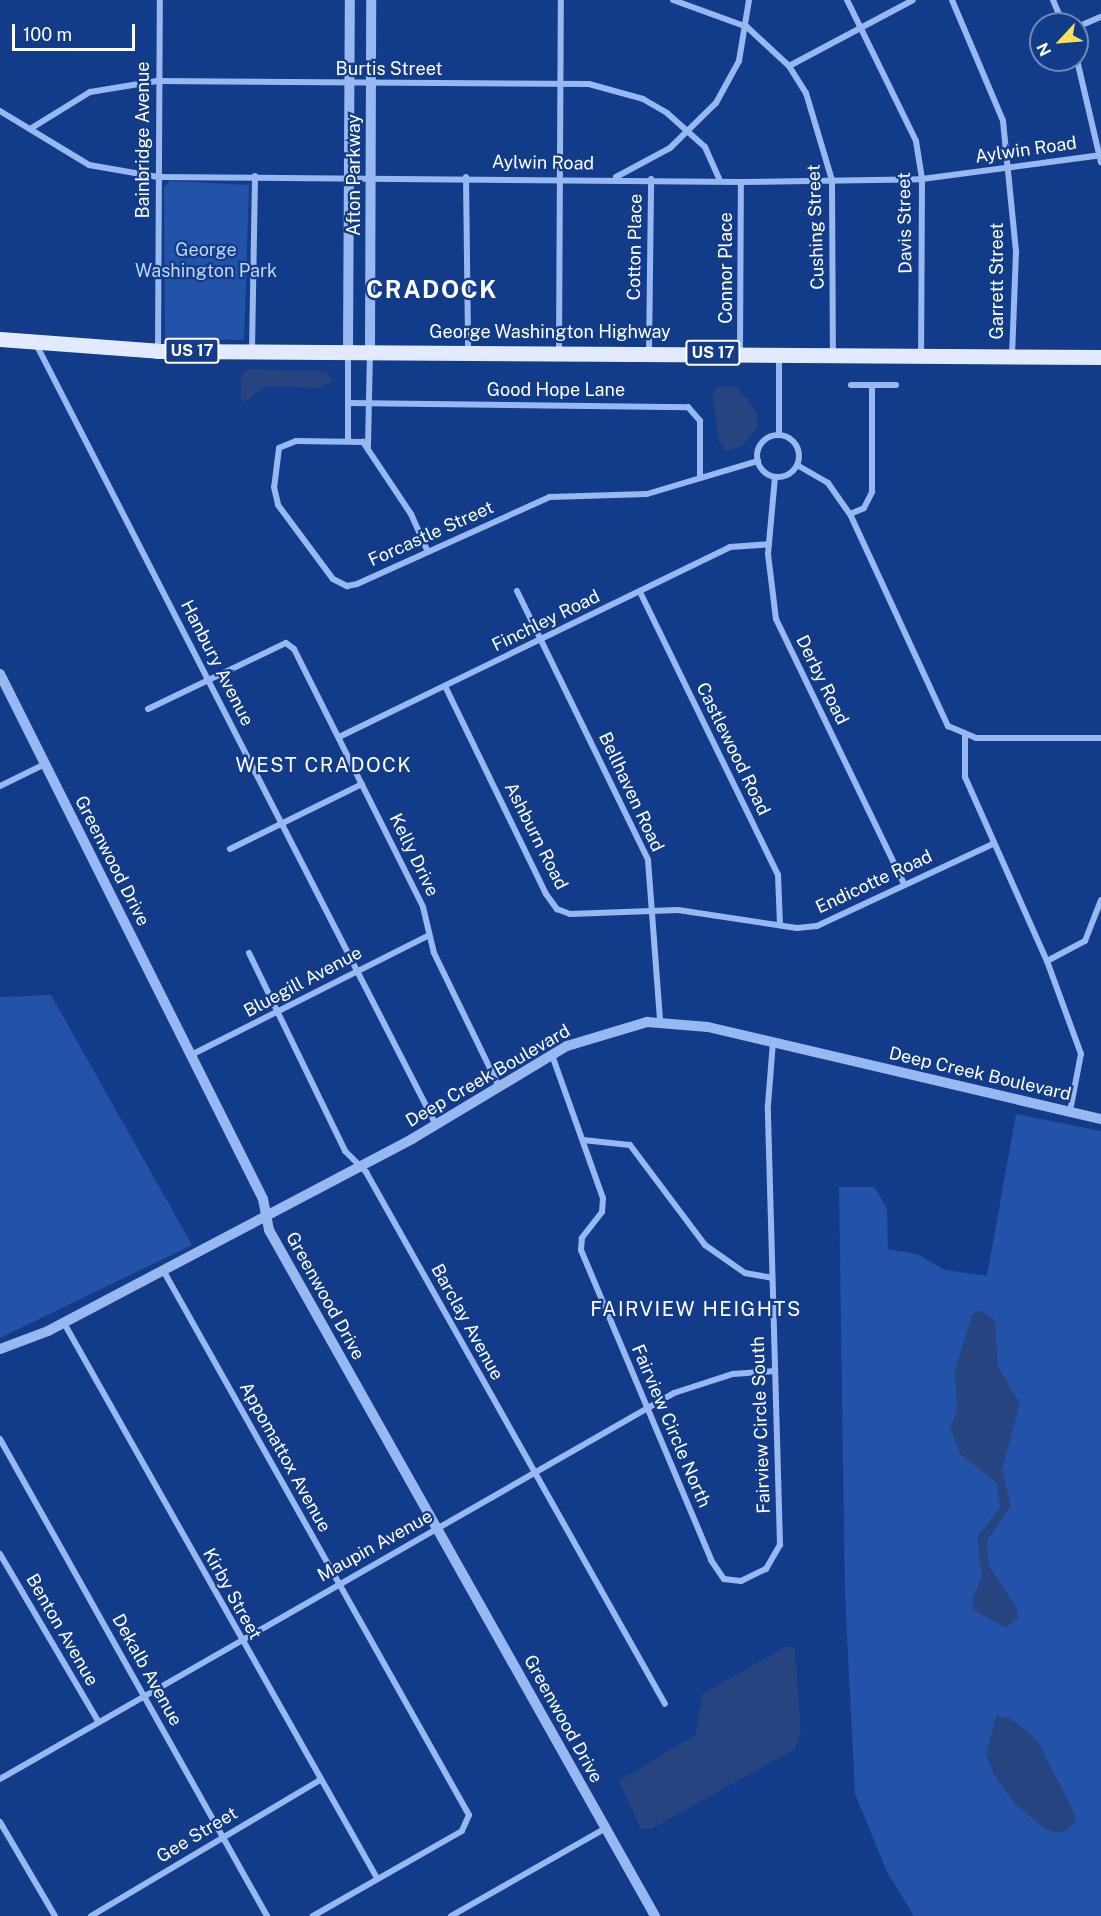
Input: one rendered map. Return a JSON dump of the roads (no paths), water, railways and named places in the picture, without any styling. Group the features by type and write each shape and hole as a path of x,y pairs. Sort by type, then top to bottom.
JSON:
{"main road":[{"name":"George Washington Highway","path":"0,339 36,344 158,351 559,351 1101,357"}],"street":[{"name":"Bainbridge Avenue","path":"158,351 157,81 160,0"},
{"name":"Afton Parkway","path":"348,351 350,0"},
{"name":"Afton Parkway","path":"370,351 371,0"},
{"path":"559,351 562,178 561,0"},
{"name":"Cushing Street","path":"673,0 747,27 789,66 819,123 832,180 833,353"},
{"path":"613,179 692,132 739,61 747,27 748,0"},
{"name":"Davis Street","path":"847,0 916,141 922,178 921,354"},
{"path":"789,66 913,0"},
{"name":"Garrett Street","path":"952,0 989,78 1003,121 1016,252 1012,357"},
{"path":"1080,72 1101,162"},
{"name":"Burtis Street","path":"30,129 90,92 157,81 600,86 643,99 692,132 720,180"},
{"name":"Aylwin Road","path":"0,111 89,165 158,177 350,176 741,182 922,178 1101,155"},
{"path":"252,350 255,176"},
{"path":"465,177 468,351"},
{"name":"Cotton Place","path":"649,352 651,179"},
{"name":"Connor Place","path":"740,353 741,182"},
{"name":"Hanbury Avenue","path":"36,344 436,1125"},
{"path":"348,351 348,439 368,447"},
{"path":"370,351 368,447 428,552"},
{"path":"779,354 779,435"},
{"path":"851,385 896,385"},
{"path":"850,514 864,508 872,492 872,386"},
{"name":"Good Hope Lane","path":"348,403 688,407 700,421 700,478"},
{"path":"779,435 762,443 758,461 775,477 797,465"},
{"path":"779,435 796,446 797,465"},
{"name":"Forcastle Street","path":"348,439 289,442 279,448 274,488 283,513 333,579 347,586 550,497 647,494 758,461"},
{"path":"797,465 828,483 850,514 933,702 948,726 965,736 1101,738"},
{"name":"Derby Road","path":"775,477 769,544 776,619 903,882"},
{"name":"Finchley Road","path":"339,737 730,547 769,544"},
{"name":"Bellhaven Road","path":"517,591 648,860 656,911 660,1021"},
{"name":"Castlewood Road","path":"640,592 778,875 780,924"},
{"name":"Kelly Drive","path":"210,681 286,643 294,649 423,907 428,936 499,1088"},
{"name":"Greenwood Drive","path":"0,674 263,1199 268,1230 656,1916"},
{"path":"148,709 210,681"},
{"name":"Ashburn Road","path":"445,686 557,909 570,914 656,911"},
{"path":"965,736 965,777 1047,961 1081,1054 1070,1111"},
{"path":"0,786 45,764"},
{"path":"230,849 362,784"},
{"name":"Endicotte Road","path":"656,911 817,926 903,882 993,844"},
{"path":"1047,961 1085,941 1101,900"},
{"name":"Bluegill Avenue","path":"191,1055 428,936"},
{"name":"Barclay Avenue","path":"249,953 276,1013 345,1151 358,1165 665,1704"},
{"name":"Deep Creek Boulevard","path":"0,1349 64,1323 436,1125 552,1055 591,1036 660,1021 773,1042 1101,1119"},
{"name":"Fairview Circle South","path":"752,1578 775,1560 780,1545 768,1105 773,1042"},
{"name":"Fairview Circle North","path":"552,1055 583,1140 603,1207 581,1250 649,1407 716,1571 732,1581 752,1578"},
{"path":"583,1140 630,1145 705,1245 745,1273 772,1278"},
{"name":"Appomattox Avenue","path":"163,1270 469,1815 462,1831 377,1878"},
{"name":"Kirby Street","path":"64,1323 377,1878"},
{"name":"Maupin Avenue","path":"0,1778 142,1693 437,1529 649,1407 713,1378 775,1371"},
{"name":"Dekalb Avenue","path":"0,1439 267,1916"},
{"name":"Benton Avenue","path":"0,1554 98,1721"},
{"name":"Gee Street","path":"91,1916 320,1780"},
{"path":"0,1822 55,1916"},
{"path":"450,1916 606,1828"},
{"path":"313,1916 377,1878"}],"district":[{"name":"CRADOCK","path":"432,290"},
{"name":"WEST CRADOCK","path":"324,765"},
{"name":"FAIRVIEW HEIGHTS","path":"696,1309"}],"park label":[{"name":"George Washington Park","path":"206,261"}]}
